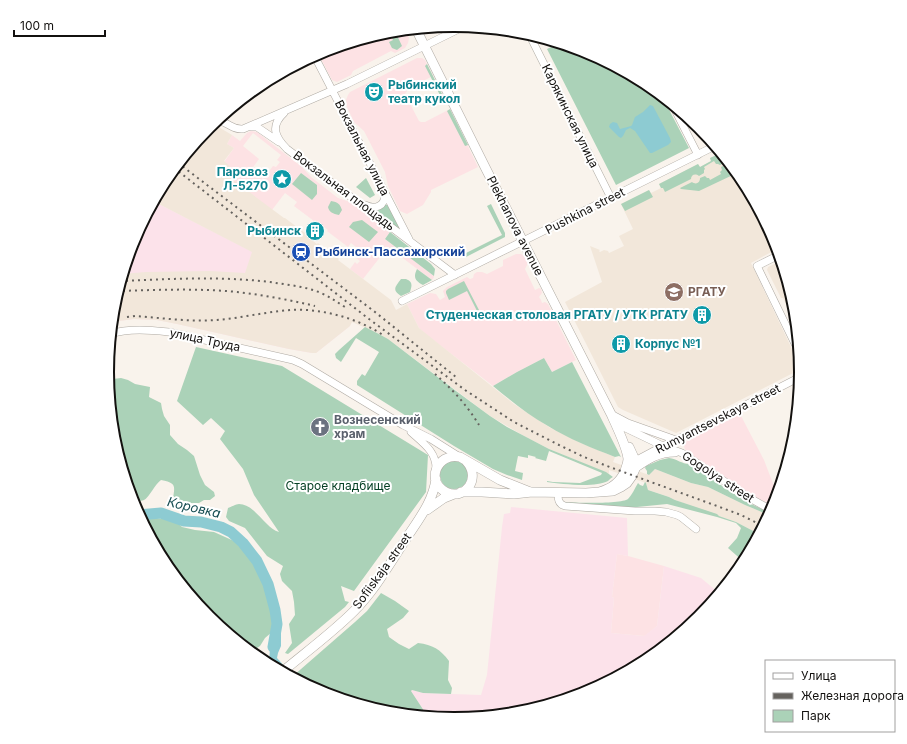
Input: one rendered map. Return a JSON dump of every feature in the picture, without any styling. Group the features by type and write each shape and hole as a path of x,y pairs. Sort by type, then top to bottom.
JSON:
{"main road":[{"name":"Plekhanova avenue","path":"418,34 615,423 631,451 632,465"},
{"path":"531,492 500,480 463,459 452,456 444,459 438,465 436,476 438,485 448,493 471,492 514,494 531,492 612,491 621,487 630,480 632,465"},
{"path":"458,493 469,486 472,477 472,469 463,459"},
{"name":"Sofiiskaja street","path":"287,668 343,622 365,599 423,513 435,489 436,476"},
{"name":"Sofiiskaja street","path":"423,513 444,498 458,493"}],"street":[{"path":"223,122 238,130 244,129 347,84 453,32"},
{"name":"Карякинская улица","path":"533,42 611,198"},
{"name":"Вокзальная улица","path":"317,61 410,241"},
{"name":"Вокзальная площадь","path":"286,111 278,122 276,131 278,139 287,149 455,275"},
{"path":"678,116 698,155"},
{"path":"248,127 258,127 287,149"},
{"name":"Pushkina street","path":"402,301 710,149"},
{"path":"358,202 370,207 378,206 384,202 386,194"},
{"path":"773,258 757,266 792,337"},
{"name":"улица Труда","path":"116,333 131,330 169,332 269,354 298,362 403,425"},
{"name":"Rumyantsevskaya street","path":"632,465 663,446 794,380"},
{"path":"611,414 628,424 676,440"},
{"name":"Gogolya street","path":"615,423 663,446 682,453 748,498 766,506"},
{"path":"403,425 463,459"},
{"path":"403,425 425,444 433,454 436,463 436,476"},
{"path":"632,465 654,456 668,453 682,453"},
{"path":"558,492 559,501 565,506 666,512 682,517 696,529"}],"shaded area":[{"path":"408,35 408,43 405,48 395,53 391,51 353,71 351,75 337,82 332,80 321,59 344,50 366,44"},
{"path":"417,58 422,58 425,60 433,76 409,88 405,94 419,121 425,122 450,109 478,167 431,190 423,205 407,214 400,211 388,186 385,172 364,131 354,122 347,107 346,100 350,92"},
{"path":"218,127 232,135 227,144 234,148 224,161 230,166 225,174 305,233 305,235 317,244 318,243 391,300 396,310 407,304 419,328 514,404 549,427 581,443 615,457 613,462 649,475 655,469 691,483 708,487 763,512 753,531 736,522 648,490 646,483 609,470 609,474 549,449 524,436 490,416 388,339 352,322 350,326 316,353 312,353 157,320 134,319 117,321 129,273 210,271 245,273 252,252 158,204 184,165"},
{"path":"251,131 257,132 302,167 311,177 338,198 350,202 390,232 385,239 434,276 432,280 388,247 363,279 350,269 355,262 357,264 360,261 356,258 361,251 351,243 348,247 315,220 314,221 294,206 297,202 285,193 272,210 224,174 224,162 234,148 227,144 232,135 240,141 247,133","holes":["253,133 281,155 277,160 280,162 276,167 273,166 263,179 251,170 259,159 243,146"]},
{"name":"РГАТУ","path":"715,156 736,183 748,202 768,242 771,252 751,263 793,351 794,373 676,433 618,407 565,302 602,282 590,246 600,250 600,252 604,250 608,251 609,253 624,246 619,236 633,229 621,204 649,190 651,193 661,188 659,184 698,164 700,167 711,161 710,158"},
{"path":"158,204 253,252 251,257 350,326 316,353 312,353 157,320 134,319 117,321 125,284 139,242"},
{"path":"516,254 521,254 524,256 528,263 525,269 535,290 539,288 541,289 542,293 539,297 542,303 545,302 548,304 576,360 552,372 544,358 493,386 419,328 407,304 430,293 436,294 440,300 445,297 443,291 447,287 467,277 470,279 473,278 474,274 477,272 487,274 503,266 503,260"},
{"path":"775,264 787,306 783,298 781,298 767,270 768,267"},
{"path":"739,412 764,460 774,485 768,503 750,495 689,454 683,444 687,440"},
{"path":"511,507 627,518 628,556 617,554 612,597 614,598 611,633 644,636 657,626 664,566 701,578 715,589 678,628 660,642 642,655 604,677 584,686 541,700 498,709 454,712 424,710 411,691 412,690 423,693 481,695 487,675 504,514 510,513"},
{"path":"617,554 664,566 657,626 645,636 611,633 614,598 612,597"}],"green space":[{"path":"398,37 402,46 397,50 392,48 389,42 393,40 392,38"},
{"path":"551,47 584,58 604,67 642,89 669,109 689,148 616,185 547,49"},
{"path":"427,64 445,100 443,101 425,66"},
{"path":"450,109 468,145 465,146 447,111"},
{"path":"715,156 722,164 716,164 714,161 704,167 704,173 699,176 694,175 691,179 665,192 663,188 661,188 659,184 698,164 700,167 711,161 710,158"},
{"path":"724,166 731,176 699,191 680,188 692,182 698,183 700,178 705,176 710,180 721,174 721,167"},
{"path":"301,173 317,185 317,194 312,200 292,184"},
{"path":"366,178 375,195 370,198 356,187"},
{"path":"649,190 653,197 625,211 621,204"},
{"path":"331,201 340,206 342,210 339,215 329,210 328,207"},
{"path":"491,204 505,233 505,237 466,257 464,254 502,235 487,206"},
{"path":"385,205 388,205 404,235 378,214 379,209"},
{"path":"362,220 378,232 369,242 349,227 353,222"},
{"path":"390,232 431,264 435,269 434,276 385,239"},
{"path":"417,269 432,280 423,285 418,282 415,277"},
{"path":"401,279 408,280 411,283 411,286 410,292 401,296 396,292 395,288"},
{"path":"464,281 479,310 477,311 467,291 449,300 446,291"},
{"path":"365,327 388,339 456,391 507,427 549,449 606,472 613,477 608,481 595,484 578,485 547,482 580,483 601,475 602,473 549,451 546,461 528,455 528,458 518,456 515,471 523,473 522,480 493,469 454,446 357,385 357,381 362,374 365,376 379,352 356,338 341,362 336,358 335,354"},
{"name":"Старое кладбище","path":"196,347 282,366 428,455 426,492 354,591 341,586 345,601 349,602 345,607 288,654 285,653 292,643 289,624 295,615 292,591 282,581 280,574 283,566 267,556 245,528 229,521 226,517 228,508 238,504 245,505 255,512 274,530 279,532 254,495 243,469 220,439 225,431 211,418 203,425 177,401"},
{"path":"544,358 552,372 572,362 621,457 615,457 556,431 526,412 493,386"},
{"path":"121,378 135,384 150,387 149,397 161,403 164,416 170,425 170,435 178,444 194,456 205,485 214,492 215,496 210,500 204,500 199,503 188,503 181,506 176,504 173,500 173,484 161,480 146,499 139,501 125,460 120,438 116,416 114,379"},
{"path":"669,458 689,464 745,501 764,510 763,512 708,487 691,483 655,469 649,475 647,474 645,468 646,466"},
{"path":"454,461 464,465 468,475 464,485 454,489 444,485 440,475 444,465"},
{"path":"645,482 648,490 717,514 753,531 738,557 728,548 737,538 741,528 736,523 717,517 667,504 627,508 566,503 624,501 628,499 638,483 643,486"},
{"path":"147,519 164,519 178,523 182,527 214,532 234,541 252,559 268,590 274,618 272,632 265,638 260,646 256,649 229,628 198,596 171,561 159,542"},
{"path":"381,593 409,611 403,618 387,629 389,637 409,649 418,643 432,646 442,653 449,661 448,680 452,688 451,694 423,693 412,690 411,691 424,710 409,709 344,694 296,673 367,611"}],"water":[{"path":"650,105 653,106 671,142 652,153 650,153 635,131 630,128 626,130 621,138 609,127 613,122 617,123 620,129 631,126 635,117"},
{"path":"281,632 281,646 277,658 285,667 269,658 271,635"}],"waterway":[{"name":"Коровка","path":"145,514 161,513 184,521 201,522 221,527 231,532 243,543 257,561 268,584 277,624 273,647"}],"railway":[{"path":"183,167 375,312 456,377"},
{"path":"179,172 369,319 465,390 514,422 584,457 741,515 757,523"},
{"path":"126,281 232,279 270,282 302,287 315,291 327,296 345,307"},
{"path":"123,291 207,290 237,292 267,296 315,306"},
{"path":"127,317 135,316 176,320 207,320 226,319 290,310 302,310 338,315 362,324 383,335"},
{"path":"435,374 459,398 479,425"}],"place":[{"name":"Рыбинский театр кукол","path":"374,92"},
{"name":"Паровоз Л-5270","path":"282,179"},
{"name":"Рыбинск","path":"315,231"},
{"name":"Рыбинск-Пассажирский","path":"301,252"},
{"name":"РГАТУ","path":"674,292"},
{"name":"Студенческая столовая РГАТУ / УТК РГАТУ","path":"702,315"},
{"name":"Корпус №1","path":"621,344"},
{"name":"Вознесенский храм","path":"320,427"}]}
